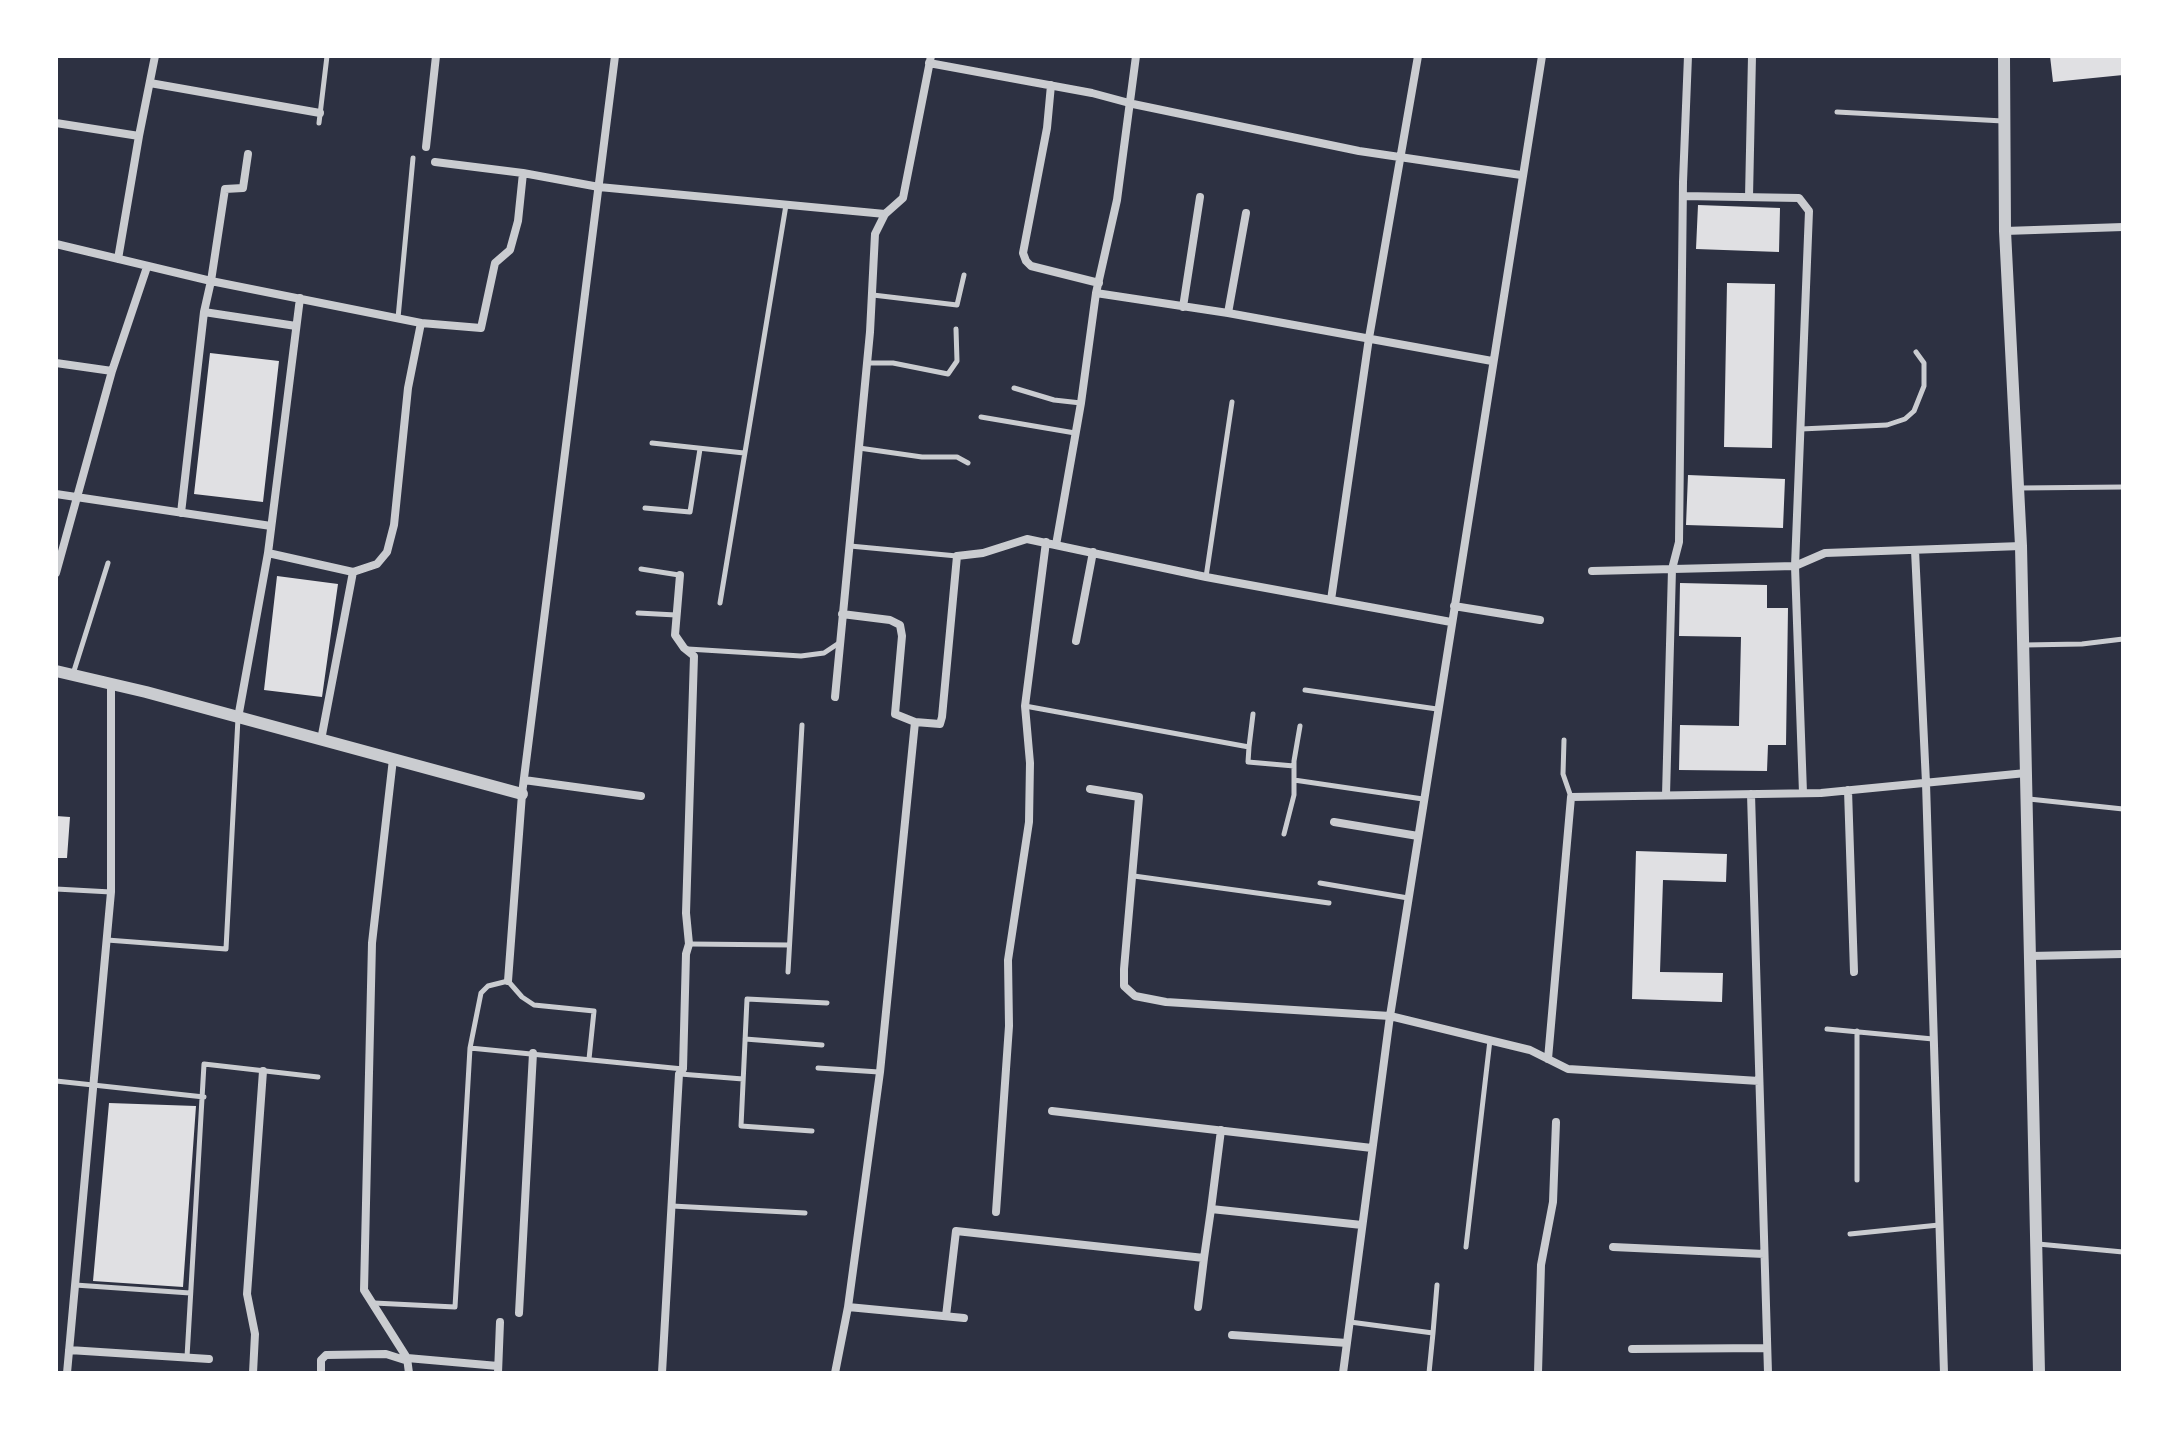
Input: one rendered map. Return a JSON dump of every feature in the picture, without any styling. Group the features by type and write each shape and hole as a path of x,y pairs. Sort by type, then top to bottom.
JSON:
{"street":[{"path":"118,259 155,56"},
{"path":"426,147 436,56"},
{"path":"508,981 523,787 615,56"},
{"path":"996,1212 1009,1026 1008,960 1029,822 1030,763 1025,706 1051,544 1076,434 1096,293 1117,200 1136,56"},
{"path":"1331,600 1369,338 1418,56"},
{"path":"1343,1373 1390,1016 1542,56"},
{"path":"1666,795 1672,569 1679,542 1683,196 1688,56"},
{"path":"1749,197 1752,56"},
{"path":"2004,56 2005,231 2024,645 2039,1373"},
{"path":"835,697 867,363 875,234 885,214 903,198 930,59 1359,151 1521,175"},
{"path":"150,83 320,113"},
{"path":"1051,85 1047,128 1023,253 1031,266 1099,283"},
{"path":"56,123 139,136"},
{"path":"181,513 204,312 225,189 243,188 248,154"},
{"path":"435,162 599,187 885,214"},
{"path":"56,244 211,281 421,323 481,328 495,263 510,250 518,221 523,173"},
{"path":"1683,196 1799,198 1809,211 1795,566 1803,793"},
{"path":"1183,307 1200,197"},
{"path":"1228,313 1246,213"},
{"path":"2005,231 2123,227"},
{"path":"56,573 112,371 147,267"},
{"path":"1096,293 1228,313 1492,361"},
{"path":"238,718 268,553 300,298"},
{"path":"204,312 296,326"},
{"path":"268,553 353,572 377,564 387,552 394,525 408,388 421,323"},
{"path":"56,363 112,371"},
{"path":"56,494 271,526"},
{"path":"842,614 890,620 900,625 902,636 895,714 915,722 940,724 957,556 983,553 1027,539 1206,577 1451,622"},
{"path":"1592,571 1795,566 1825,553 2021,546"},
{"path":"1915,550 1926,783 1944,1373"},
{"path":"1076,641 1093,552"},
{"path":"321,740 353,572"},
{"path":"662,1373 689,944 686,913 694,656 675,635 680,575"},
{"path":"1454,606 1540,620"},
{"path":"56,671 393,759 523,787 641,796"},
{"path":"67,1373 111,892 111,684"},
{"path":"835,1373 848,1307 880,1072 915,722"},
{"path":"393,759 372,943 364,1290 408,1360 409,1373"},
{"path":"1548,1059 1571,797 1803,793 2026,773"},
{"path":"1090,789 1139,797 1124,969 1124,986 1135,996 1166,1002 1390,1016 1530,1050 1568,1069 1759,1081"},
{"path":"1848,790 1854,972"},
{"path":"1751,794 1768,1373"},
{"path":"1334,822 1418,836"},
{"path":"2030,956 2123,954"},
{"path":"519,1313 533,1053"},
{"path":"253,1373 255,1334 247,1294 263,1071"},
{"path":"1052,1111 1372,1148"},
{"path":"1538,1373 1541,1265 1553,1202 1556,1122"},
{"path":"1198,1307 1221,1130"},
{"path":"1211,1209 1362,1225"},
{"path":"946,1316 956,1231 1204,1258"},
{"path":"1613,1247 1764,1254"},
{"path":"848,1307 964,1318"},
{"path":"321,1373 321,1360 326,1355 386,1354 408,1360 498,1370 500,1322"},
{"path":"1232,1335 1347,1343"},
{"path":"1632,1349 1767,1348"},
{"path":"69,1350 209,1359"}],"lane":[{"path":"319,123 327,56"},
{"path":"1837,112 2004,121"},
{"path":"426,147 435,162"},
{"path":"398,318 413,158"},
{"path":"720,603 786,205"},
{"path":"872,295 957,305 964,275"},
{"path":"867,363 893,363 948,374 957,361 956,329"},
{"path":"1800,429 1887,425 1905,419 1914,411 1924,386 1924,363 1916,352"},
{"path":"1014,388 1054,400 1081,403"},
{"path":"1206,577 1232,402"},
{"path":"981,417 1076,434"},
{"path":"652,443 744,453"},
{"path":"858,448 922,457 957,457 968,463"},
{"path":"645,508 690,512 700,449"},
{"path":"2018,488 2123,487"},
{"path":"850,546 957,556"},
{"path":"73,675 108,563"},
{"path":"641,569 680,575"},
{"path":"638,613 676,615"},
{"path":"2024,645 2082,644 2123,639"},
{"path":"684,648 801,656 824,653 840,643"},
{"path":"1305,690 1437,709"},
{"path":"1025,706 1249,747"},
{"path":"1253,714 1248,762 1294,766"},
{"path":"106,940 226,949 238,718"},
{"path":"788,972 802,725"},
{"path":"1284,834 1294,795 1294,766 1300,726"},
{"path":"1564,740 1563,774 1571,797"},
{"path":"1294,780 1423,799"},
{"path":"2027,799 2123,809"},
{"path":"1134,876 1329,903"},
{"path":"1320,883 1408,898"},
{"path":"56,889 111,892"},
{"path":"689,944 789,945"},
{"path":"374,1303 455,1307 470,1048 481,993 488,986 508,981 534,1005 594,1011 589,1059"},
{"path":"812,1131 741,1126 747,999 827,1003"},
{"path":"1827,1029 1933,1039"},
{"path":"1857,1031 1857,1180"},
{"path":"745,1039 822,1045"},
{"path":"1466,1247 1490,1040"},
{"path":"470,1048 589,1059 743,1079"},
{"path":"187,1357 204,1064 318,1077"},
{"path":"818,1068 880,1072"},
{"path":"56,1081 204,1097"},
{"path":"671,1206 805,1213"},
{"path":"1850,1234 1939,1225"},
{"path":"2037,1244 2123,1252"},
{"path":"75,1285 190,1293"},
{"path":"1429,1373 1437,1285"},
{"path":"1350,1322 1433,1333"}],"building":[{"path":"2050,56 2123,56 2123,75 2053,82"},
{"path":"1698,205 1780,208 1779,252 1696,249"},
{"path":"1727,283 1775,284 1772,448 1724,447"},
{"path":"210,353 279,361 263,502 194,494"},
{"path":"1688,475 1785,479 1783,528 1686,525"},
{"path":"277,576 338,584 322,697 264,690"},
{"path":"1680,583 1767,585 1767,608 1788,608 1786,745 1768,745 1767,771 1679,770 1680,725 1739,726 1741,637 1679,636"},
{"path":"56,816 70,817 67,858 56,858"},
{"path":"1636,851 1727,854 1726,882 1663,880 1660,972 1723,973 1722,1002 1632,999"},
{"path":"109,1103 196,1106 183,1287 93,1281"}]}
